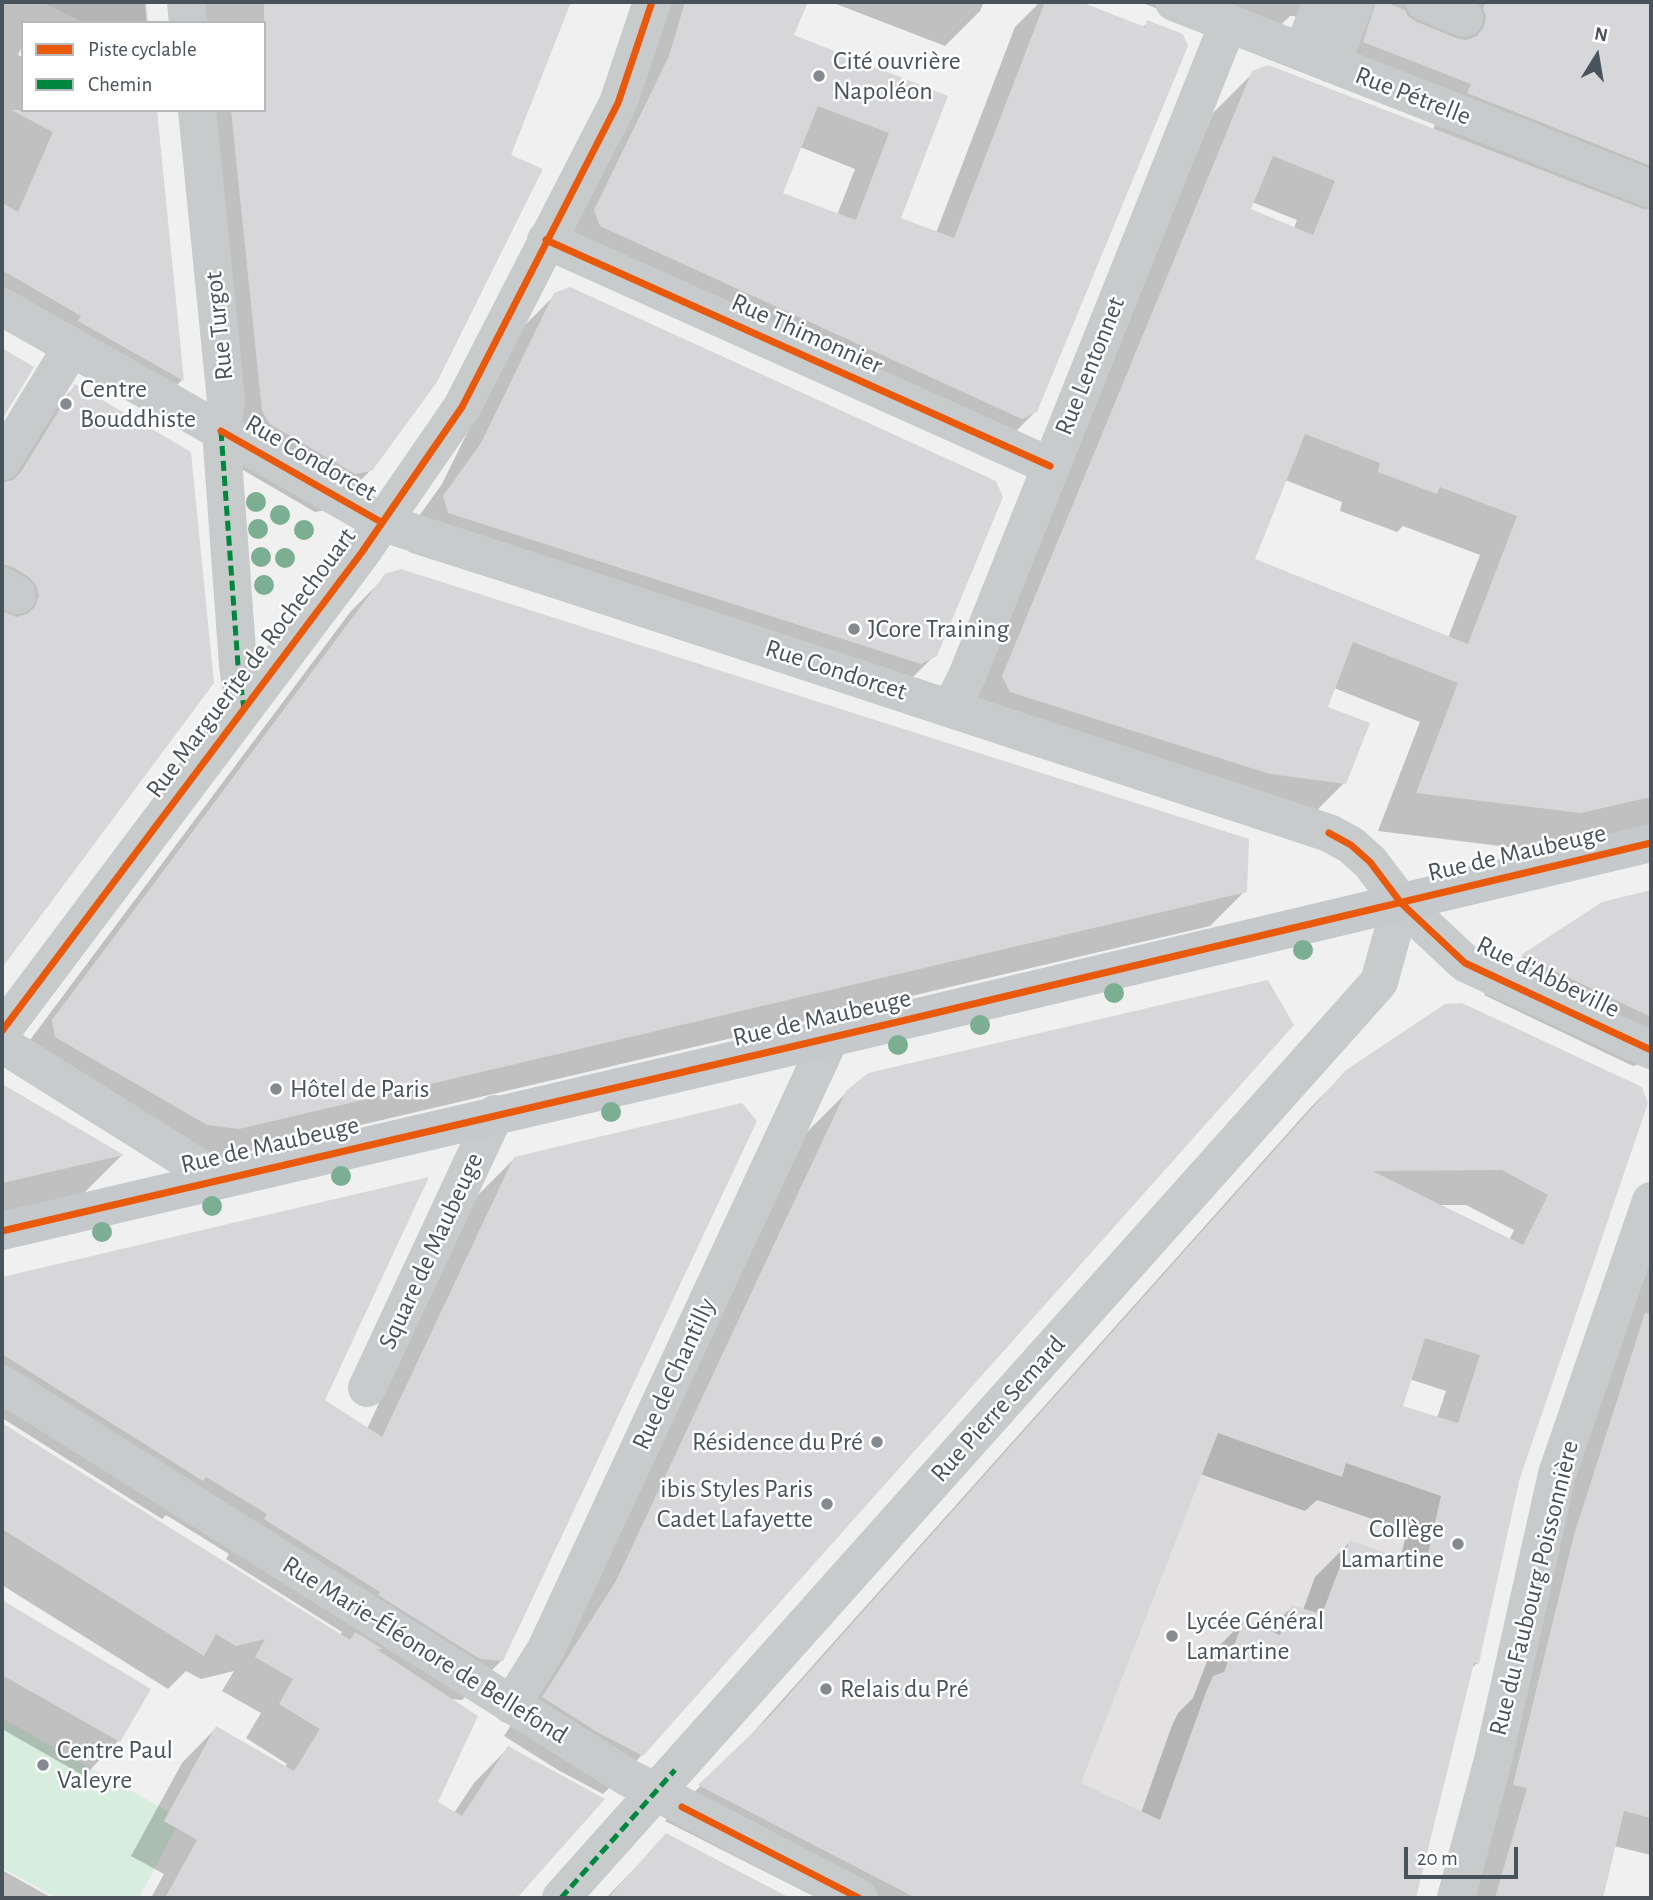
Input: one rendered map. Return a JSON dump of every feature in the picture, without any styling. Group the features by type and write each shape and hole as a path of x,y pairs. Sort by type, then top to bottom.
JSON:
{"main road":[{"name":"Rue de Maubeuge","path":"2,1231 1651,843"}],"street":[{"path":"186,2 188,21"},
{"name":"Rue Marguerite de Rochechouart","path":"2,1031 406,490 462,407 618,103 652,2"},
{"name":"Rue Pétrelle","path":"1174,2 1651,189"},
{"path":"1317,58 1322,2"},
{"path":"1317,58 1355,2"},
{"path":"1425,2 1464,18"},
{"name":"Rue Lentonnet","path":"951,708 967,677 1228,24"},
{"name":"Rue Turgot","path":"197,112 226,401 221,431 238,666 244,709"},
{"name":"Rue Thimonnier","path":"546,240 1050,466"},
{"name":"Rue Condorcet","path":"2,307 382,522 1329,833 1351,845 1370,862 1401,902"},
{"path":"2,461 72,347"},
{"name":"Rue d'Abbeville","path":"1401,902 1465,963 1651,1050"},
{"name":"Rue Pierre Semard","path":"561,1898 1379,982 1401,902"},
{"name":"Rue de Chantilly","path":"511,1705 546,1649 830,1038"},
{"path":"2,1044 217,1179"},
{"name":"Square de Maubeuge","path":"367,1388 495,1114"},
{"name":"Rue du Faubourg Poissonnière","path":"1456,1898 1493,1760 1557,1474 1651,1201"},
{"name":"Rue Marie-Éléonore de Bellefond","path":"2,1384 627,1777 859,1898"}],"shaded area":[{"path":"42,2 147,2 149,21 81,21"},
{"name":"Lycée Général Lamartine","path":"1170,1363 1519,1482 1479,1665 1292,1607 1219,1805 1154,1882 997,1804"}],"green space":[{"name":"Centre Paul Valeyre","path":"2,1718 169,1812 164,1821 176,1828 139,1898 56,1898 2,1868"}],"building":[{"path":"264,2 571,2 511,155 543,169 437,382 372,471 355,474 270,424 262,411 231,112 266,112"},
{"path":"685,2 808,2 794,35 948,96 901,218 954,238 1045,2 1081,2 1145,27 1147,20 1183,34 1188,46 1037,412 1022,419 600,226 594,210 669,56","holes":["818,106 889,133 856,220 783,193"]},
{"path":"1376,2 1385,2 1405,10 1408,16 1417,22 1466,40 1477,36 1484,27 1486,16 1483,9 1486,2 1651,2 1651,166 1467,93 1471,84 1363,42"},
{"path":"1268,65 1651,210 1651,797 1581,813 1416,793 1458,683 1353,642 1328,707 1370,723 1346,784 1270,774 1010,692 1002,676 1252,71","holes":["1273,156 1335,181 1313,235 1251,209","1305,434 1380,463 1378,472 1437,494 1440,487 1517,516 1468,644 1255,559"]},
{"path":"11,110 157,112 184,381 78,321 81,316 2,270 2,203 18,212 53,132"},
{"path":"570,287 996,481 1003,497 937,656 921,664 448,513 443,496 481,443 554,293"},
{"path":"2,348 34,367 2,420"},
{"path":"75,384 191,452 214,683 2,968 2,611 16,617 27,614 35,607 39,595 36,585 29,577 2,564 2,483 13,480 21,472"},
{"path":"401,569 1249,839 1247,892 239,1129 207,1125 55,1037 52,1020 385,574"},
{"path":"1651,890 1651,1017 1521,955 1602,902"},
{"path":"1268,980 1294,1025 643,1756 597,1732 542,1697 616,1581 846,1091 868,1073"},
{"path":"1462,1003 1642,1087 1648,1103 1519,1481 1478,1664 1474,1663 1416,1898 916,1898 698,1785 769,1717 1346,1070 1445,1004","holes":["1502,1170 1548,1195 1523,1245 1372,1171","1425,1338 1480,1355 1458,1423 1403,1406","1218,1433 1342,1477 1346,1463 1441,1496 1425,1567 1350,1540 1322,1614 1291,1605 1280,1635 1244,1619 1224,1672 1213,1676 1206,1692 1160,1820 1081,1783"]},
{"path":"2,1084 52,1113 124,1155 2,1183"},
{"path":"742,1103 757,1121 503,1661 480,1659 264,1519 267,1514 206,1477 203,1481 2,1354 2,1277 429,1177 325,1400 382,1437 514,1157"},
{"path":"1645,1313 1651,1314 1651,1818 1624,1811 1603,1898 1495,1898 1527,1788 1513,1785 1574,1535"},
{"path":"2,1423 350,1640 355,1632 383,1649 376,1649 478,1716 438,1802 462,1816 508,1746 605,1799 517,1898 165,1898 197,1840 164,1821 216,1726 294,1771 320,1729 279,1704 293,1679 255,1657 265,1639 236,1646 216,1634 204,1656 2,1529"},
{"path":"2,1600 151,1689 120,1742 2,1675"},
{"path":"666,1833 683,1842 790,1898 608,1898"}],"marked path":[{"path":"221,431 238,665 244,709"},
{"path":"561,1898 675,1770"}],"cycle path":[{"path":"2,1031 362,552 462,407 618,103 652,2"},
{"path":"546,240 1050,466"},
{"path":"221,431 381,522"},
{"path":"1329,833 1351,845 1370,862 1401,903 1465,963 1651,1050"},
{"path":"2,1231 1651,843"},
{"path":"682,1807 859,1898"}],"place":[{"name":"Cité ouvrière Napoléon","path":"819,76"},
{"name":"Centre Bouddhiste","path":"66,404"},
{"name":"JCore Training","path":"854,629"},
{"name":"Hôtel de Paris","path":"276,1089"},
{"name":"Résidence du Pré","path":"877,1442"},
{"name":"ibis Styles Paris Cadet Lafayette","path":"827,1504"},
{"name":"Collège Lamartine","path":"1458,1544"},
{"name":"Lycée Général Lamartine","path":"1172,1636"},
{"name":"Relais du Pré","path":"826,1689"},
{"name":"Centre Paul Valeyre","path":"43,1765"}]}
